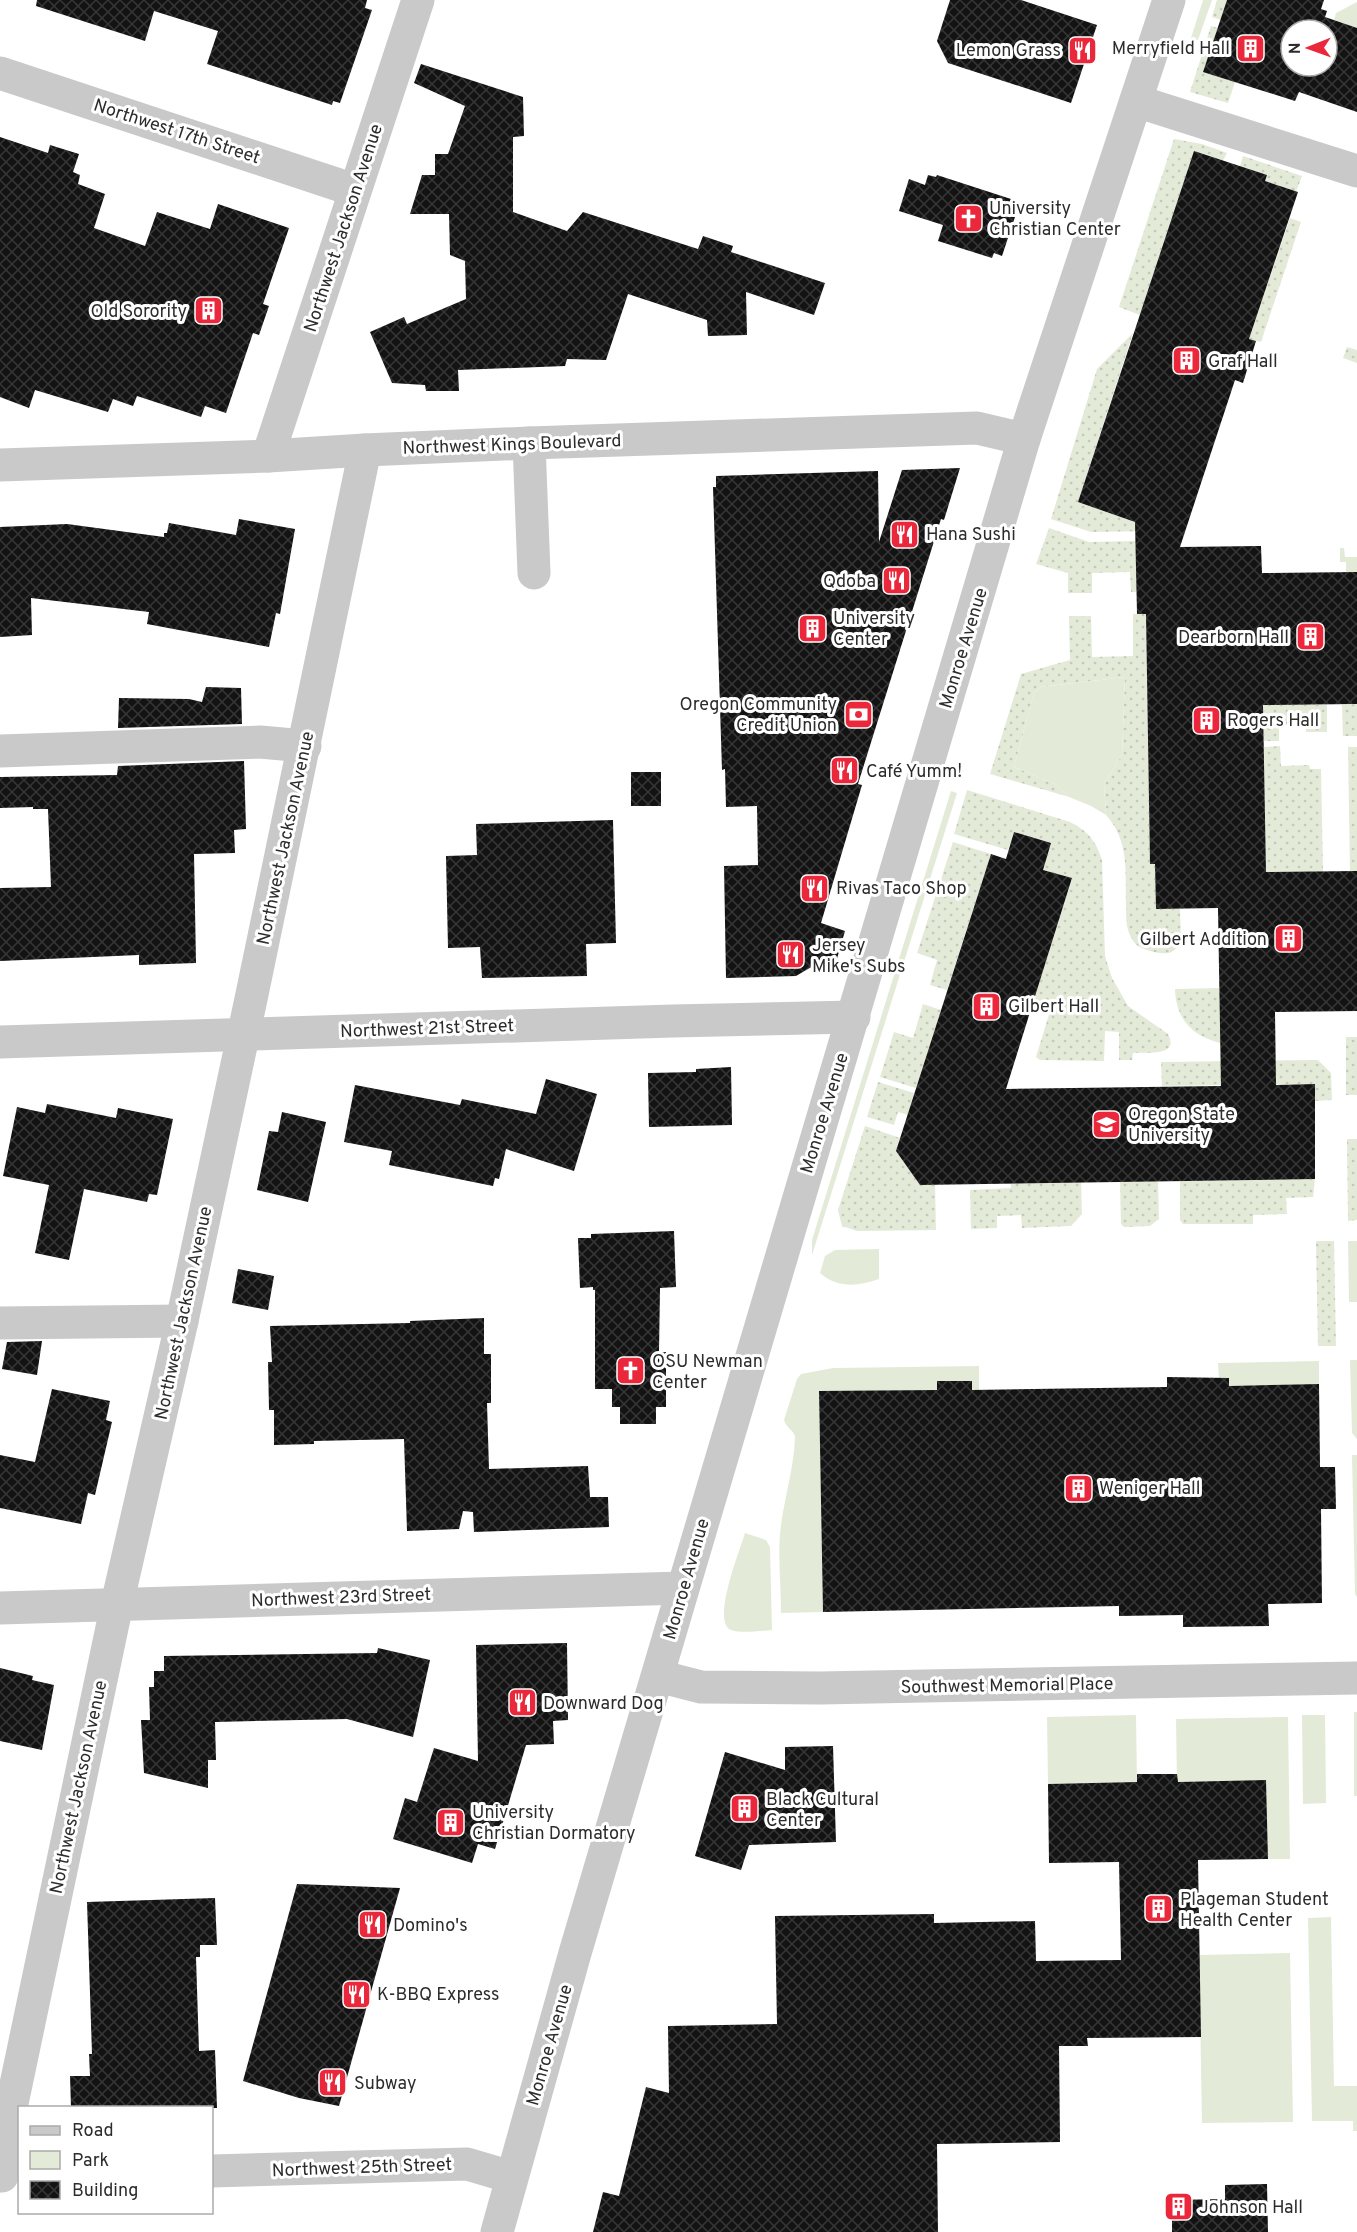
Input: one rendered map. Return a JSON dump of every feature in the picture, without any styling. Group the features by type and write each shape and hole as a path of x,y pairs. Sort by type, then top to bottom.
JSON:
{"street":[{"name":"Northwest Jackson Avenue","path":"268,456 418,0"},
{"name":"Monroe Avenue","path":"497,2232 572,1964 682,1588 854,1017 1024,439 1169,0"},
{"name":"Northwest 17th Street","path":"0,73 354,190"},
{"path":"1136,101 1357,171"},
{"name":"Northwest Kings Boulevard","path":"0,465 268,456 528,443 977,428 1024,439"},
{"path":"528,443 534,573"},
{"name":"Northwest Jackson Avenue","path":"7,2176 6,2132 117,1604 182,1321 305,746 365,450"},
{"path":"0,751 260,742 305,746"},
{"name":"Northwest 21st Street","path":"0,1042 854,1017"},
{"path":"0,1323 182,1321"},
{"name":"Northwest 23rd Street","path":"0,1608 682,1588"},
{"name":"Southwest Memorial Place","path":"658,1676 701,1687 820,1688 1357,1678"},
{"name":"Northwest 25th Street","path":"213,2171 467,2164 511,2177"}],"green space":[{"path":"1203,0 1212,0 1198,40 1191,38"},
{"path":"1217,0 1227,0 1221,20 1212,17"},
{"path":"1357,2 1357,28 1339,22 1339,18 1335,18 1336,13"},
{"path":"1211,26 1218,28 1204,72 1235,82 1228,103 1190,92"},
{"path":"1174,139 1202,144 1227,153 1140,315 1119,307"},
{"path":"1243,156 1302,176 1296,192 1265,181 1240,166"},
{"path":"1290,218 1301,222 1261,342 1249,339"},
{"path":"1133,333 1078,502 1152,528 1152,531 1091,532 1051,519 1097,369"},
{"path":"1347,347 1357,350 1357,363 1343,358"},
{"path":"1049,528 1089,542 1136,541 1137,592 1131,592 1130,572 1092,573 1092,593 1068,593 1068,573 1036,564"},
{"path":"1340,548 1344,548 1345,557 1357,557 1357,572 1346,572 1346,562 1340,562"},
{"path":"1133,614 1146,614 1150,863 1167,863 1156,909 1180,909 1180,934 1177,947 1172,952 1165,953 1140,947 1129,934 1126,920 1126,869 1123,847 1114,825 1106,815 1104,784 1122,755 1125,677 1041,687 1034,693 1014,767 1055,784 1069,797 990,774 1021,674 1070,660 1069,616 1091,616 1092,657 1133,656"},
{"path":"1125,677 1122,755 1104,784 1106,815 1069,797 1055,784 1014,767 1034,693 1041,687"},
{"path":"1306,699 1307,705 1327,705 1327,732 1306,732 1306,724 1279,725 1279,741 1264,741 1263,700"},
{"path":"1357,704 1357,736 1343,736 1342,705"},
{"path":"1280,746 1281,766 1309,765 1310,769 1321,769 1323,871 1266,882 1264,747"},
{"path":"1348,747 1357,747 1357,871 1350,871"},
{"path":"967,790 1070,822 1091,837 1102,860 1105,956 1112,978 1128,1006 1168,1034 1171,1041 1170,1047 1160,1052 1133,1053 1132,1060 1119,1060 1119,1032 1105,1031 1104,1061 1040,1060 1036,1057 1051,1008 1033,1002 1072,879 1043,870 1014,832 1008,850 954,834"},
{"path":"951,791 957,793 812,1255 812,1240"},
{"path":"953,842 991,854 947,990 930,985 937,960 917,953"},
{"path":"1219,988 1229,1045 1198,1034 1184,1020 1176,1001 1175,989"},
{"path":"923,1004 941,1010 916,1088 880,1077 894,1032 913,1038"},
{"path":"1346,1037 1357,1037 1357,1095 1346,1095"},
{"path":"1318,1060 1331,1073 1332,1100 1315,1101 1315,1084 1162,1086 1161,1062"},
{"path":"878,1082 914,1093 908,1115 898,1112 894,1125 867,1117"},
{"path":"865,1126 900,1138 896,1151 920,1185 935,1185 936,1230 857,1231 842,1226 838,1210"},
{"path":"1347,1139 1357,1139 1357,1220 1348,1221"},
{"path":"1315,1179 1313,1197 1286,1198 1287,1214 1253,1215 1253,1224 1183,1224 1180,1220 1180,1181"},
{"path":"1158,1181 1159,1219 1150,1226 1124,1227 1121,1224 1120,1182"},
{"path":"1081,1182 1082,1214 1071,1226 1022,1228 1021,1215 997,1216 997,1228 971,1229 970,1190 1011,1188 1011,1183"},
{"path":"1316,1241 1334,1241 1336,1346 1318,1346"},
{"path":"1348,1241 1357,1241 1357,1302 1349,1302"},
{"path":"879,1249 879,1279 849,1285 834,1282 820,1273 825,1256 835,1250"},
{"path":"1350,1360 1357,1360 1357,1439 1352,1433"},
{"path":"1319,1361 1319,1384 1229,1386 1219,1379 1218,1363"},
{"path":"979,1366 979,1390 972,1390 972,1381 937,1381 937,1390 819,1392 823,1612 781,1613 780,1534 795,1437 784,1420 797,1379 801,1374 833,1368"},
{"path":"1352,1455 1357,1455 1357,1597 1355,1594"},
{"path":"745,1533 766,1540 770,1547 772,1630 732,1631 725,1622 726,1598"},
{"path":"1354,1712 1357,1712 1357,1796 1354,1796"},
{"path":"1136,1715 1137,1782 1048,1784 1047,1717"},
{"path":"1302,1715 1325,1715 1326,1803 1303,1804"},
{"path":"1288,1717 1290,1859 1268,1859 1266,1780 1177,1782 1176,1719"},
{"path":"1331,1917 1334,2086 1357,2086 1357,2131 1353,2131 1353,2121 1312,2121 1308,1918"},
{"path":"1290,1953 1293,2122 1202,2123 1199,1955"}],"building":[{"path":"37,0 367,0 365,8 372,10 340,103 333,101 332,105 207,64 218,31 154,11 145,41 36,6"},
{"path":"950,0 1021,0 1097,25 1071,103 948,63 937,41"},
{"name":"Merryfield Hall","path":"1227,0 1324,0 1321,9 1327,11 1325,17 1328,18 1279,18 1279,78 1339,78 1339,22 1357,28 1357,112 1299,92 1295,101 1203,72"},
{"path":"421,64 523,97 524,136 513,137 513,212 567,231 583,212 698,249 703,236 733,246 731,252 825,283 814,315 746,292 747,335 708,336 707,320 628,294 606,360 567,359 565,366 458,370 459,391 426,391 425,385 392,383 370,332 404,317 407,324 466,299 465,261 450,255 449,214 410,214 422,175 435,175 435,154 448,154 465,106 414,83"},
{"path":"0,137 48,153 50,145 79,154 73,172 80,175 78,184 105,194 94,228 145,246 157,212 210,229 218,204 289,228 263,304 269,306 259,335 253,333 226,413 205,406 201,417 137,396 133,406 113,399 108,412 35,390 29,408 0,397"},
{"path":"1194,151 1267,175 1265,181 1298,192 1249,339 1256,341 1243,383 1235,380 1180,547 1261,546 1262,573 1357,572 1357,704 1263,705 1266,872 1357,871 1357,1011 1275,1012 1276,1085 1315,1084 1315,1179 920,1185 896,1151 991,854 1006,859 1014,832 1051,843 1043,870 1072,878 1006,1089 1221,1086 1218,908 1156,909 1155,864 1150,864 1146,614 1137,614 1135,522 1078,502"},
{"name":"University Christian Center","path":"928,175 936,177 937,175 1011,199 1010,202 1019,205 1002,256 994,253 992,258 938,241 943,225 899,211 909,179 925,185"},
{"name":"University Center","path":"960,468 944,520 941,519 858,784 862,785 821,923 845,931 836,962 825,959 796,976 726,978 724,866 758,865 757,806 726,807 725,769 722,770 713,487 716,487 716,476 878,471 879,542 902,470"},
{"path":"239,519 295,529 280,614 276,613 269,647 147,624 149,612 31,598 32,635 0,637 0,527 67,524 164,537 169,523 236,535"},
{"path":"206,687 241,688 242,724 118,728 119,698 189,699 202,702"},
{"path":"244,761 246,829 234,830 235,853 194,854 196,963 139,965 139,955 0,961 0,888 51,887 48,809 0,808 0,777 117,775 118,766"},
{"path":"631,772 661,772 661,806 631,806"},
{"path":"613,820 616,943 586,944 587,976 482,978 480,947 448,948 446,856 477,855 476,824"},
{"path":"731,1067 732,1125 649,1127 648,1073 696,1072 696,1069"},
{"path":"546,1079 597,1094 574,1171 506,1149 499,1179 495,1178 493,1186 389,1165 392,1151 344,1142 355,1085 460,1105 462,1099 536,1114"},
{"path":"47,1104 116,1118 118,1108 173,1119 157,1195 149,1194 147,1202 84,1189 69,1260 35,1253 49,1185 3,1176 17,1107 45,1113"},
{"path":"282,1112 326,1122 308,1202 257,1190 269,1131 278,1132"},
{"path":"674,1231 676,1287 660,1288 659,1352 666,1352 666,1407 656,1407 656,1424 620,1424 620,1407 612,1407 612,1389 595,1389 595,1290 593,1287 580,1288 578,1238 591,1238 591,1234"},
{"path":"238,1269 274,1276 268,1310 232,1303"},
{"path":"484,1318 484,1354 491,1354 491,1403 487,1403 489,1469 588,1466 590,1497 608,1497 609,1527 474,1532 473,1512 463,1511 459,1529 407,1531 404,1439 314,1441 314,1444 274,1445 274,1410 269,1410 268,1362 272,1362 270,1326 410,1323 410,1321"},
{"path":"42,1341 37,1375 2,1369 7,1342"},
{"name":"Weniger Hall","path":"1167,1377 1229,1378 1229,1386 1319,1384 1320,1467 1335,1467 1336,1509 1321,1509 1322,1603 1268,1604 1269,1626 1183,1627 1183,1615 1119,1616 1119,1606 823,1612 819,1391 937,1390 937,1381 972,1381 972,1390 1167,1387"},
{"path":"52,1389 110,1401 106,1420 112,1422 95,1495 88,1493 81,1524 0,1508 0,1455 35,1462"},
{"path":"567,1643 568,1720 553,1721 554,1744 526,1745 495,1849 478,1844 472,1863 393,1839 405,1798 417,1802 434,1748 478,1761 476,1645"},
{"path":"378,1648 430,1660 413,1737 347,1719 215,1722 216,1760 208,1760 208,1788 144,1773 141,1720 150,1720 149,1687 154,1687 154,1671 164,1671 164,1656 377,1653"},
{"path":"0,1668 33,1676 32,1680 54,1685 42,1750 0,1741"},
{"name":"Black Cultural Center","path":"833,1746 836,1842 749,1845 741,1870 695,1856 725,1752 785,1770 785,1747"},
{"path":"1137,1774 1177,1774 1178,1782 1266,1780 1268,1859 1198,1860 1201,2037 1087,2038 1088,2046 1059,2046 1060,2142 937,2144 938,2232 593,2232 603,2192 619,2196 646,2087 669,2093 668,2026 777,2024 775,1916 934,1914 934,1923 1035,1921 1036,1961 1121,1960 1119,1862 1049,1863 1048,1784 1137,1782"},
{"path":"297,1884 400,1888 339,2106 299,2098 243,2081"},
{"path":"215,1898 217,1945 200,1945 200,1957 196,1957 199,2051 215,2050 217,2108 213,2106 71,2106 70,2076 90,2076 89,2054 92,2054 87,1902"},
{"path":"1267,2184 1268,2232 1172,2232 1172,2200 1225,2199 1225,2185"}],"place":[{"name":"Merryfield Hall","path":"1251,48"},
{"name":"Lemon Grass","path":"1082,50"},
{"name":"University Christian Center","path":"968,218"},
{"name":"Old Sorority","path":"208,311"},
{"name":"Graf Hall","path":"1187,361"},
{"name":"Hana Sushi","path":"905,534"},
{"name":"Qdoba","path":"897,581"},
{"name":"University Center","path":"812,628"},
{"name":"Dearborn Hall","path":"1310,637"},
{"name":"Oregon Community Credit Union","path":"858,714"},
{"name":"Rogers Hall","path":"1206,720"},
{"name":"Café Yumm!","path":"845,771"},
{"name":"Rivas Taco Shop","path":"815,888"},
{"name":"Gilbert Addition","path":"1288,939"},
{"name":"Jersey Mike's Subs","path":"791,955"},
{"name":"Gilbert Hall","path":"987,1006"},
{"name":"Oregon State University","path":"1107,1124"},
{"name":"OSU Newman Center","path":"631,1371"},
{"name":"Weniger Hall","path":"1078,1488"},
{"name":"Downward Dog","path":"522,1703"},
{"name":"Black Cultural Center","path":"745,1809"},
{"name":"University Christian Dormatory","path":"451,1822"},
{"name":"Plageman Student Health Center","path":"1159,1909"},
{"name":"Domino's","path":"372,1925"},
{"name":"K-BBQ Express","path":"356,1994"},
{"name":"Subway","path":"333,2083"},
{"name":"Johnson Hall","path":"1178,2207"}]}
